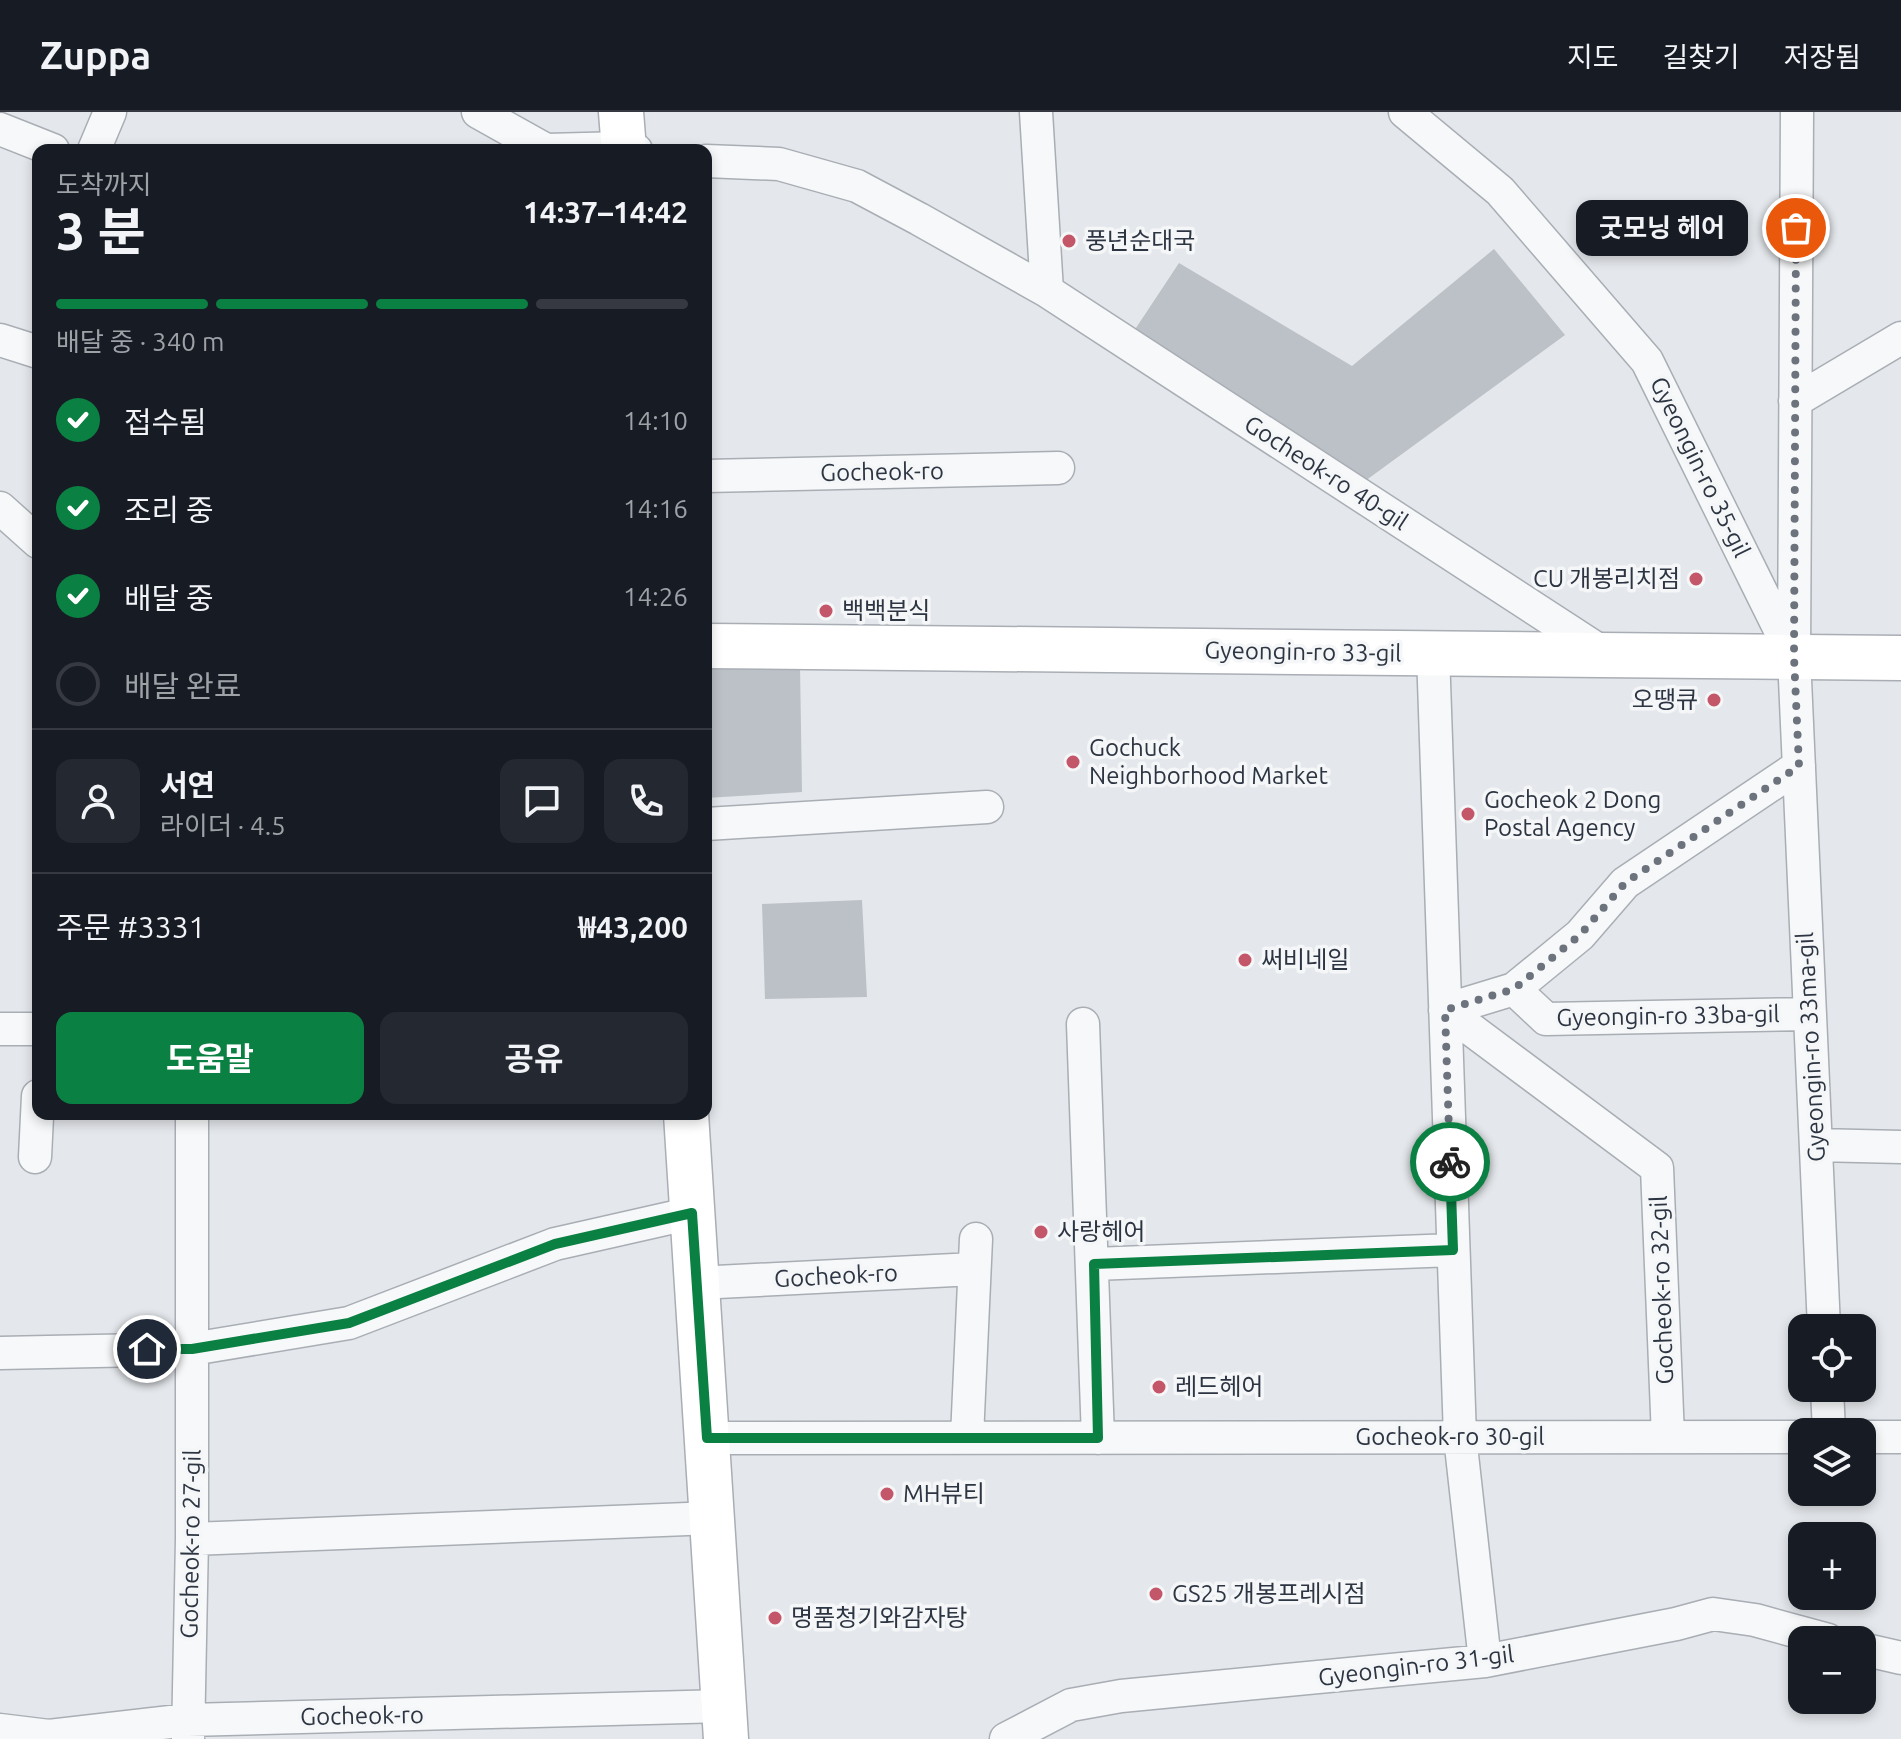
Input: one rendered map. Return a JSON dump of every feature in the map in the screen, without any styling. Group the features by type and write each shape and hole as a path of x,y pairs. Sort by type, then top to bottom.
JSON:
{"street":[{"path":"97,144 110,112"},
{"path":"478,112 535,144"},
{"path":"1036,112 1047,291"},
{"name":"Gyeongin-ro 35-gil","path":"1405,112 1500,191 1647,361 1794,657"},
{"path":"1794,657 1797,112"},
{"path":"0,129 38,144"},
{"path":"594,144 626,140"},
{"name":"Gocheok-ro 40-gil","path":"712,161 779,164 857,186 1047,291 1606,655"},
{"path":"1795,401 1901,338"},
{"path":"0,340 32,350"},
{"name":"Gocheok-ro","path":"712,476 1058,468"},
{"path":"0,508 32,537"},
{"name":"Gyeongin-ro 33-gil","path":"712,646 1901,658"},
{"path":"1433,653 1460,1437 1485,1661"},
{"name":"Gyeongin-ro 33ma-gil","path":"1794,657 1823,1314"},
{"path":"1445,1010 1514,989 1580,935 1625,883 1799,766"},
{"path":"712,824 987,807"},
{"name":"Gyeongin-ro 33ba-gil","path":"1514,989 1546,1019 1810,1014"},
{"name":"Gocheok-ro 32-gil","path":"1445,1010 1657,1168 1668,1437"},
{"path":"1083,1024 1098,1438"},
{"path":"0,1029 32,1029"},
{"path":"35,1157 37,1120"},
{"name":"Gocheok-ro 27-gil","path":"188,1730 192,1539 192,1120"},
{"name":"Gocheok-ro","path":"0,1730 49,1736 188,1730 725,1723 686,1120"},
{"path":"1816,1145 1901,1147"},
{"path":"0,1353 192,1349 349,1323 555,1244 692,1213"},
{"path":"1094,1264 1453,1250"},
{"name":"Gocheok-ro","path":"697,1283 975,1254 967,1437"},
{"name":"Gocheok-ro 30-gil","path":"707,1438 1788,1437"},
{"path":"1876,1437 1901,1437"},
{"path":"192,1539 712,1518"},
{"name":"Gyeongin-ro 31-gil","path":"1006,1739 1071,1705 1121,1696 1485,1661 1713,1614 1788,1629"},
{"path":"1876,1652 1901,1658"}],"building":[{"path":"1494,249 1565,335 1365,481 1134,331 1179,263 1352,366"},
{"path":"800,666 802,792 712,798 712,668"},
{"path":"862,900 867,997 765,999 762,904"}],"way so far":[{"path":"1450,1162 1445,1010 1514,989 1580,935 1625,883 1799,766 1794,657 1796,228"}],"place":[{"name":"굿모닝 헤어","path":"1796,228"},
{"name":"풍년순대국","path":"1069,241"},
{"name":"CU 개봉리치점","path":"1696,579"},
{"name":"백백분식","path":"826,611"},
{"name":"오땡큐","path":"1714,700"},
{"name":"Gochuck Neighborhood Market","path":"1073,762"},
{"name":"Gocheok 2 Dong Postal Agency","path":"1468,814"},
{"name":"써비네일","path":"1245,960"},
{"name":"사랑헤어","path":"1041,1232"},
{"name":"레드헤어","path":"1159,1387"},
{"name":"MH뷰티","path":"887,1494"},
{"name":"GS25 개봉프레시점","path":"1156,1594"},
{"name":"명품청기와감자탕","path":"775,1618"}],"route":[{"path":"147,1349 192,1349 349,1323 555,1244 692,1213 707,1438 1098,1438 1094,1264 1453,1250 1450,1162"}]}
